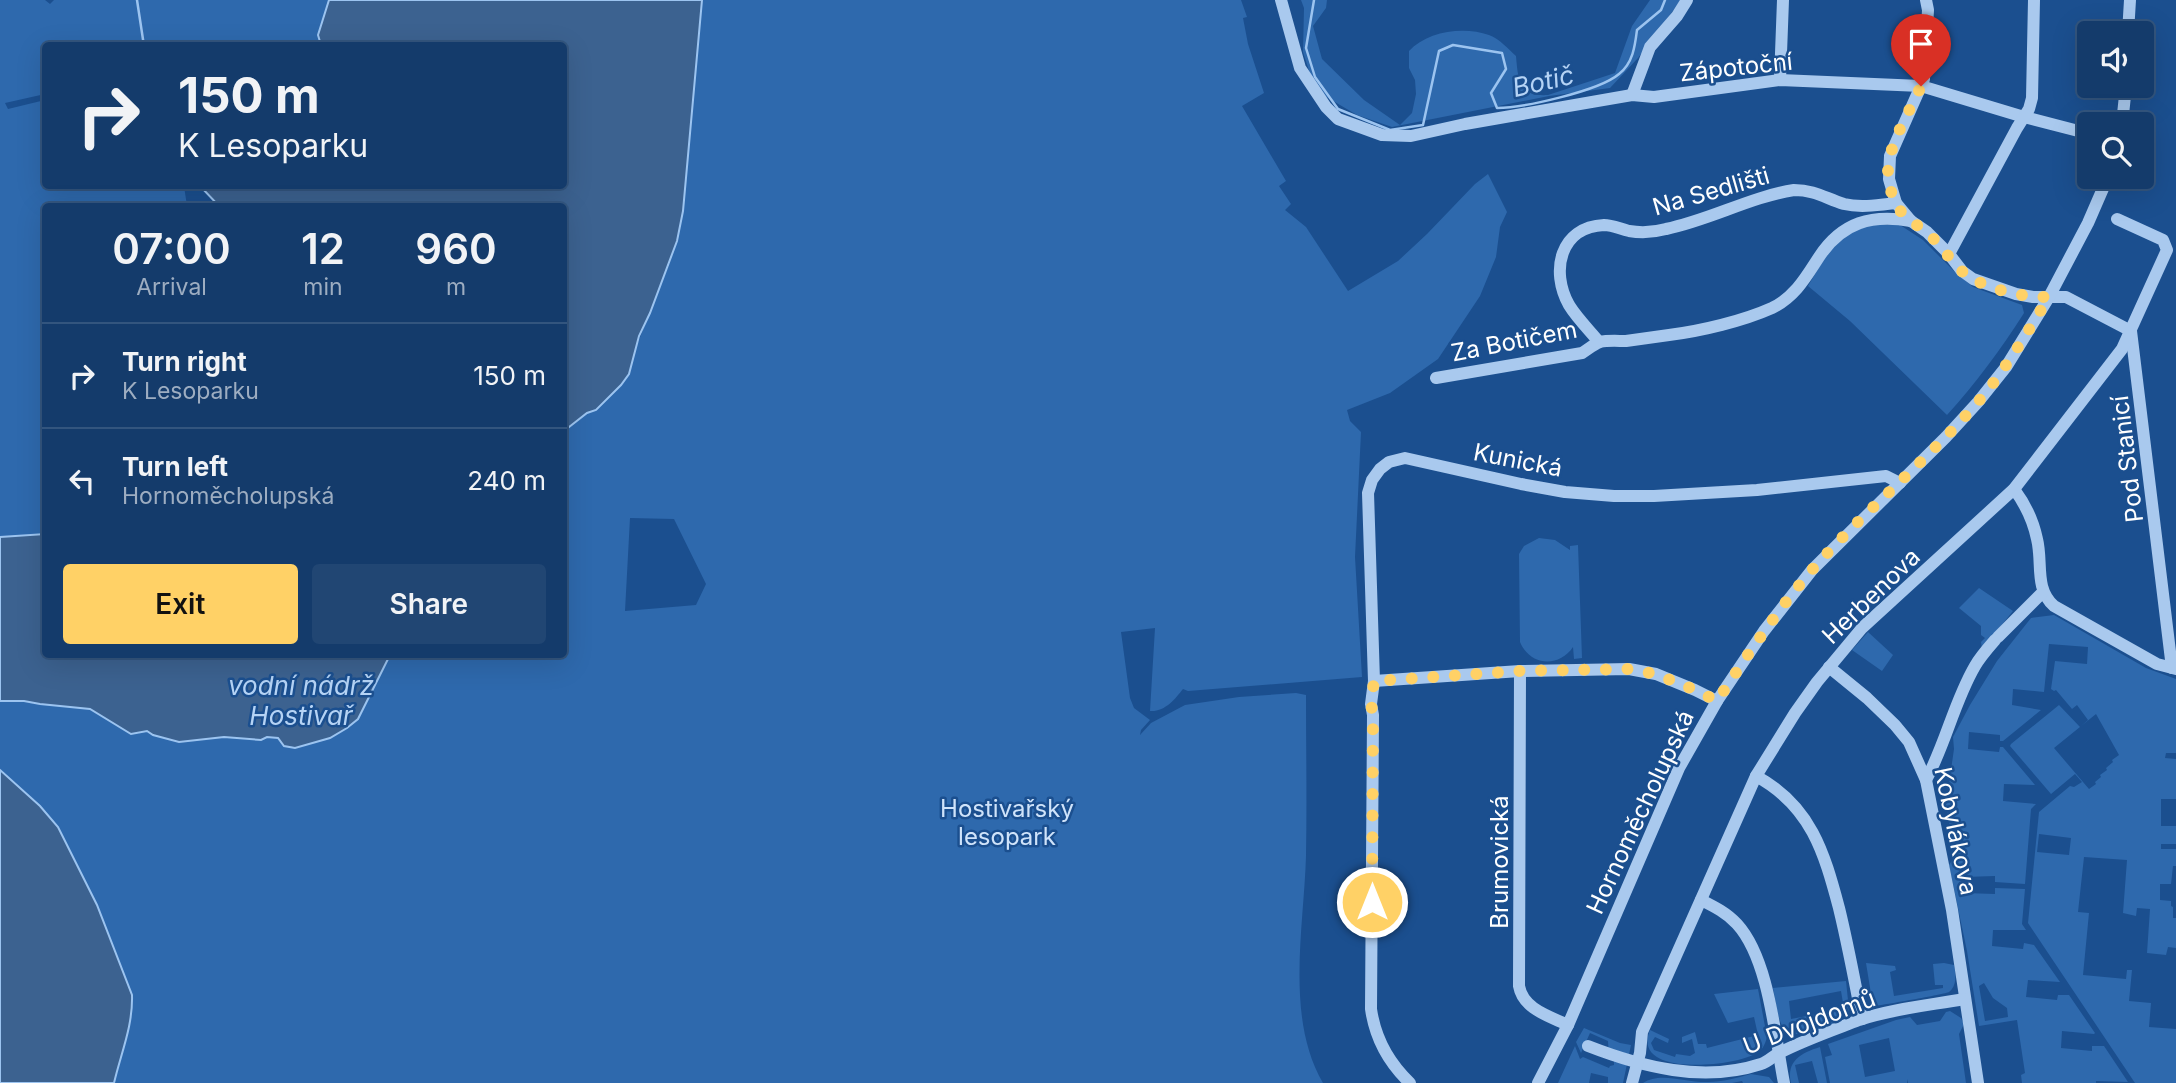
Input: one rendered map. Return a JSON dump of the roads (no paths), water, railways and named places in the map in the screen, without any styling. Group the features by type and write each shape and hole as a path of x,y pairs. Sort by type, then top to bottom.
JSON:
{"street":[{"name":"Zápotoční","path":"1281,0 1300,68 1326,107 1338,119 1381,135 1411,136 1632,95 1654,97 1780,80 1921,86 2077,131"},
{"path":"1632,95 1650,47 1688,0"},
{"path":"1780,80 1783,0"},
{"path":"1926,0 1928,10 1924,79 1890,156 1889,179 1896,204 1949,254 1962,271 1982,283 2016,294 2066,297 2131,331"},
{"path":"1949,254 2029,109 2032,98 2034,0"},
{"path":"2129,21 2130,0"},
{"name":"Hornoměcholupská","path":"1538,1083 1568,1025 1679,768 1717,701 1764,631 1793,594 1827,555 1947,437 1997,379 2049,297 2103,189"},
{"name":"Na Sedlišti","path":"1599,342 1569,304 1563,291 1560,267 1566,246 1579,231 1587,227 1606,225 1629,231 1662,230 1794,190 1813,191 1846,205 1896,204"},
{"name":"Za Botičem","path":"1436,378 1582,354 1599,342 1676,334 1730,322 1772,308 1787,299 1803,282 1833,239 1846,229 1871,219 1912,221"},
{"name":"Herbenova","path":"1632,1083 1642,1032 1756,776 1795,713 1829,667 1878,612 2014,489 2109,367 2131,331 2167,250 2163,240 2117,219"},
{"name":"Pod Stanicí","path":"2131,331 2174,668"},
{"name":"Kunická","path":"1410,1083 1385,1051 1377,1035 1371,1009 1371,704 1374,681 1368,493 1375,474 1389,462 1409,458 1521,484 1565,492 1614,496 1757,490 1886,476 1900,482"},
{"path":"1868,479 1888,494"},
{"path":"2014,489 2026,506 2034,525 2040,550 2043,592 2054,606 2157,664 2174,668"},
{"path":"1925,778 1935,763 1955,708 1975,665 1996,638 2043,592"},
{"name":"Kobylákova","path":"1829,667 1895,725 1909,742 1925,778 1952,910 1978,1083"},
{"path":"1374,681 1520,671 1638,670 1682,684 1717,701"},
{"name":"Brumovická","path":"1520,671 1519,986 1522,998 1530,1006 1568,1025"},
{"path":"1756,776 1793,803 1825,857 1844,930 1862,1019"},
{"path":"1701,900 1734,921 1752,948 1766,989 1784,1083"},
{"name":"U Dvojdomů","path":"1588,1046 1637,1063 1680,1072 1725,1072 1765,1063 1778,1053 1862,1019 1965,999"}],"water":[{"path":"329,0 702,0 683,211 677,241 639,336 629,374 596,410 587,413 567,429 567,203 216,203 203,189 567,189 567,42 320,42 318,35"},
{"name":"vodní nádrž Hostivař","path":"42,534 42,658 388,658 358,719 330,738 295,748 284,746 278,738 267,737 261,740 224,737 179,742 147,731 131,734 90,709 24,701 0,701 0,537"},
{"path":"0,770 40,806 58,827 97,905 132,995 129,1029 114,1083 0,1083"}],"waterway":[{"path":"137,0 143,42"},
{"name":"Botič","path":"1314,0 1306,48 1315,77 1338,109 1390,130 1423,125 1439,51 1453,45 1502,53 1506,69 1491,93 1497,108 1542,102 1595,86 1624,70 1634,48 1637,30 1661,10 1665,0"}],"park label":[{"name":"Hostivařský lesopark","path":"1007,822"}]}
